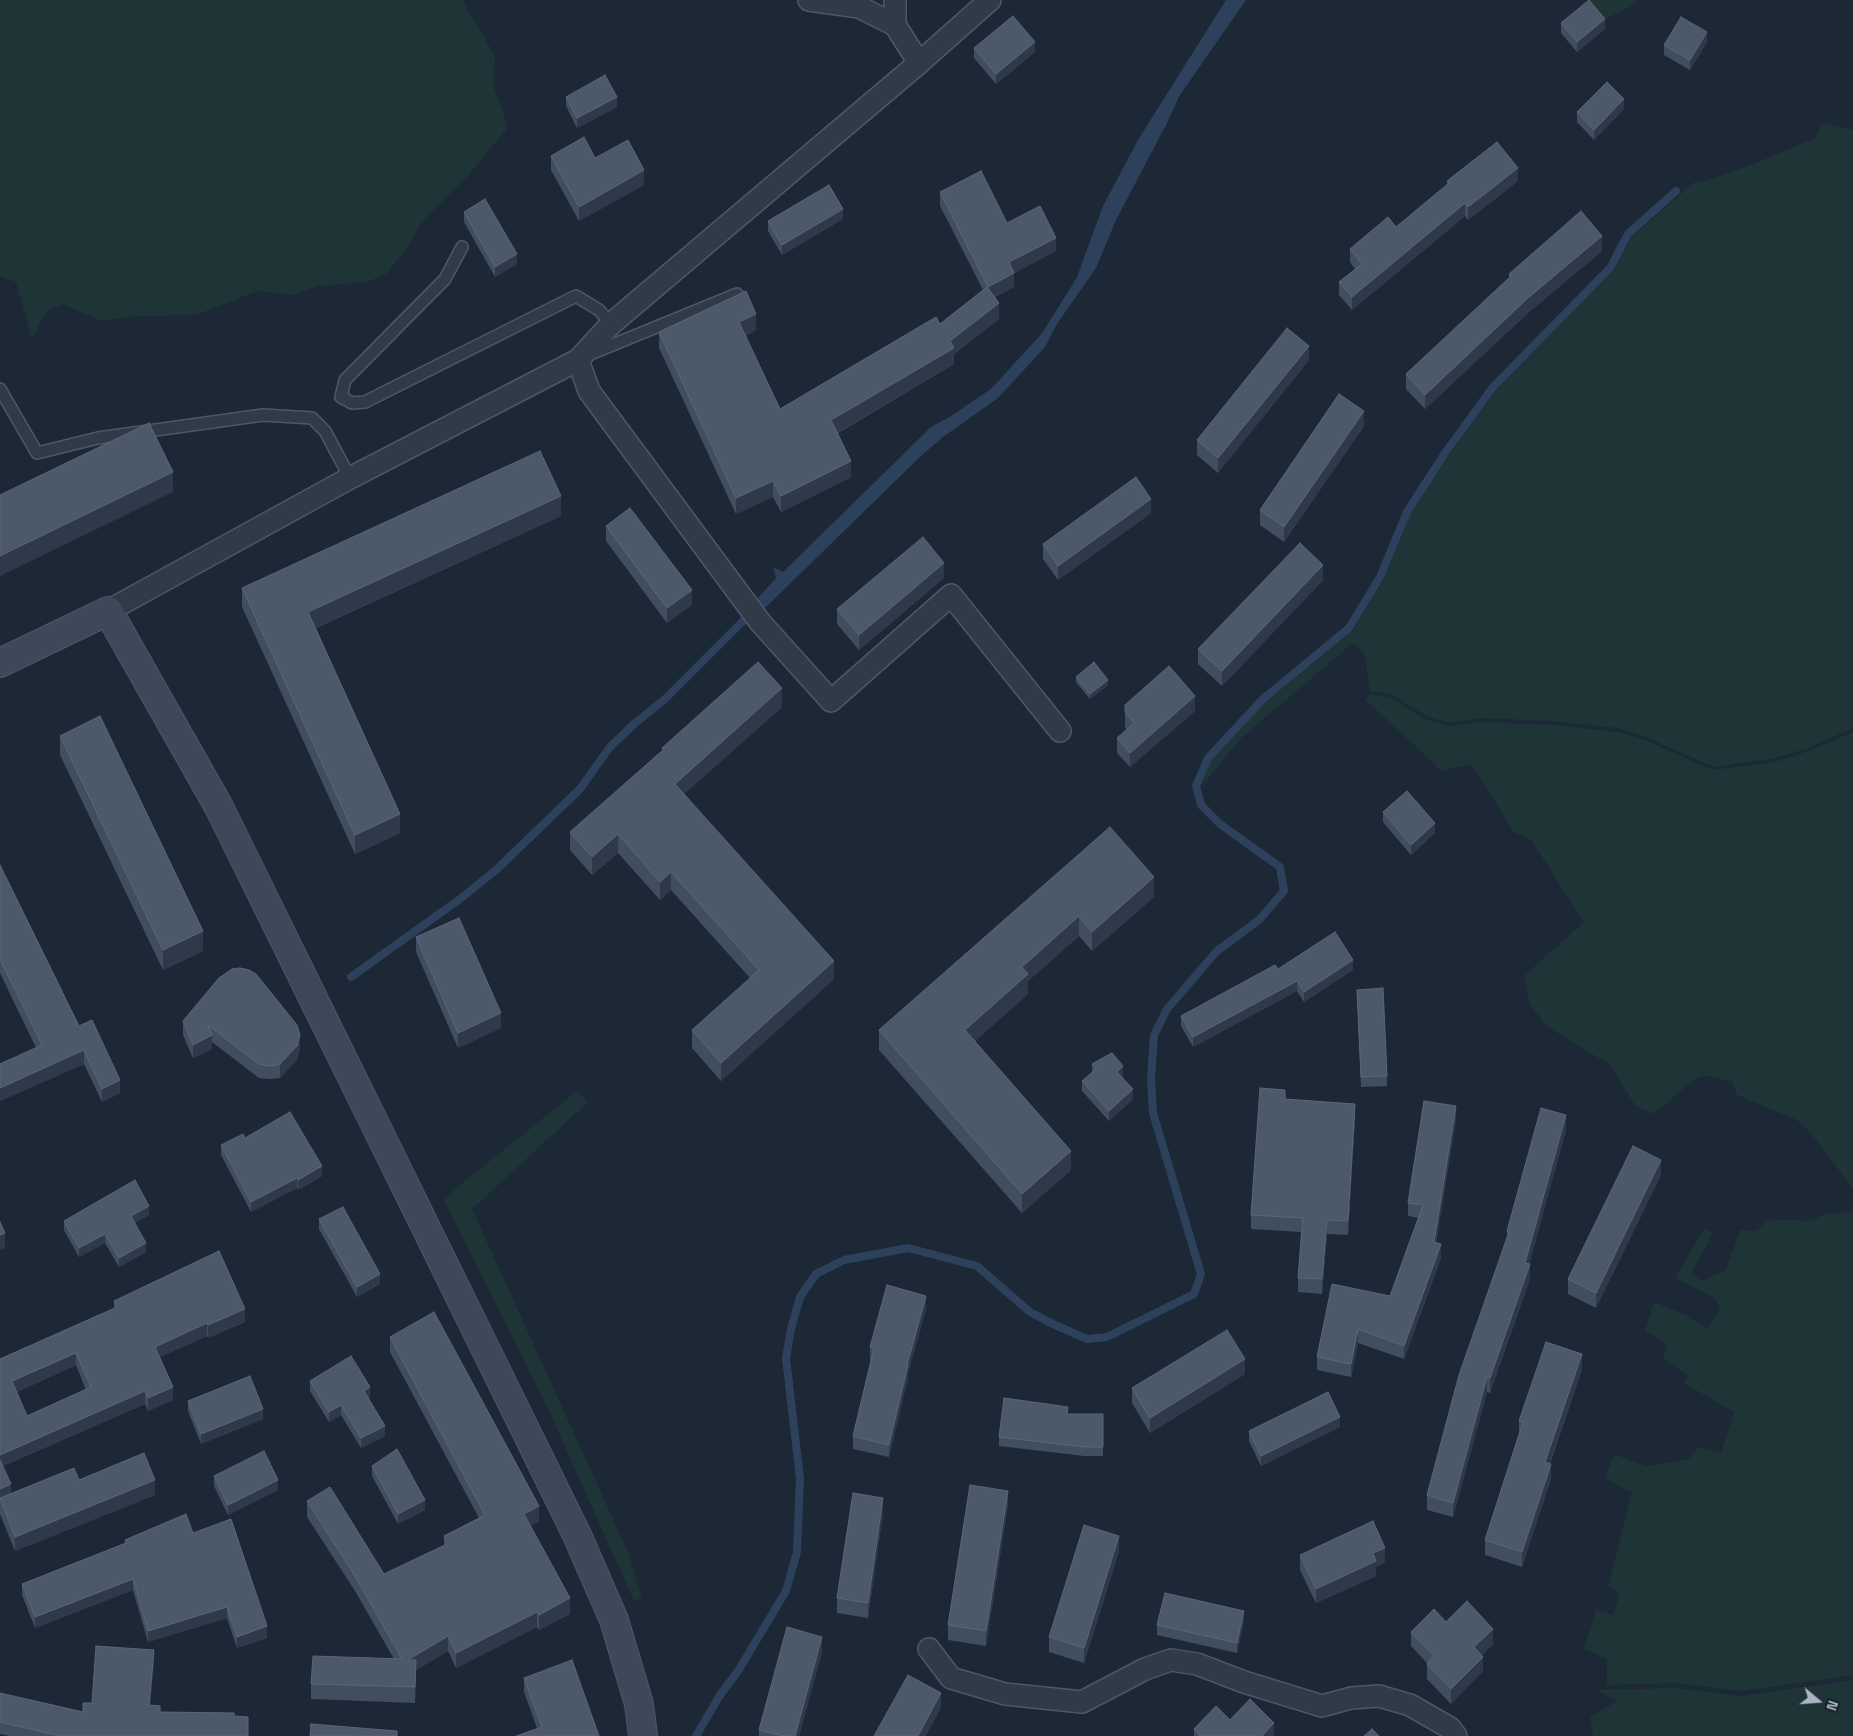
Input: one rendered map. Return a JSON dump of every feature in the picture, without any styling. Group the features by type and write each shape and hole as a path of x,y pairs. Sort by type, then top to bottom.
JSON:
{"street":[{"path":"809,0 859,7 895,25 919,63"},
{"path":"895,0 895,25"},
{"path":"0,663 108,611 350,478 578,360 611,324 919,63 990,0"},
{"path":"578,360 589,391 755,615 831,701 951,595 1060,730"},
{"path":"108,611 219,807 577,1535 614,1620 639,1704 643,1736"},
{"path":"929,1649 951,1678 1006,1694 1082,1702 1145,1669 1171,1660 1197,1664 1244,1682 1322,1706 1350,1698 1379,1696 1410,1705 1450,1728 1456,1736"}],"lane":[{"path":"462,247 445,279 345,380 341,397 352,403 365,402 576,296 599,310 611,324"},
{"path":"578,360 737,294"},
{"path":"0,389 37,453 98,438 263,415 312,418 325,431 350,478"}],"green space":[{"path":"0,0 462,0 495,56 493,85 508,127 468,176 421,223 406,249 386,274 367,282 318,286 294,295 257,291 196,315 137,316 102,321 63,304 47,311 32,338 16,282 0,277"},
{"path":"1588,0 1638,0 1631,6 1605,19"},
{"path":"1822,123 1853,130 1853,728 1808,748 1775,758 1714,767 1641,735 1618,728 1554,721 1482,718 1450,723 1428,717 1391,694 1370,691 1364,653 1353,643 1241,738 1201,787 1211,760 1237,731 1265,703 1353,630 1384,579 1410,514 1449,455 1496,390 1613,270 1632,237 1693,183 1751,165 1815,138"},
{"path":"1371,695 1389,697 1427,720 1449,726 1482,722 1554,725 1617,732 1640,738 1713,770 1775,762 1809,751 1853,732 1853,1189 1810,1132 1797,1120 1737,1095 1732,1082 1705,1075 1693,1080 1654,1114 1635,1105 1609,1064 1546,1026 1530,1004 1524,976 1584,922 1531,840 1514,832 1471,764 1442,771 1365,699"},
{"path":"577,1091 588,1102 472,1209 628,1552 642,1598 634,1601 549,1411 444,1200 456,1188"},
{"path":"1853,1212 1853,1675 1741,1691 1676,1683 1607,1685 1607,1659 1584,1649 1596,1610 1613,1615 1620,1594 1608,1586 1632,1493 1605,1478 1614,1454 1646,1466 1689,1459 1699,1447 1721,1453 1734,1412 1684,1383 1688,1376 1663,1358 1667,1344 1645,1331 1654,1302 1683,1314 1707,1328 1721,1309 1713,1297 1675,1278 1705,1228 1713,1233 1691,1274 1702,1281 1726,1270 1740,1230 1757,1231 1767,1219 1812,1221 1824,1214"},
{"path":"1853,1680 1853,1736 1592,1736 1590,1717 1618,1701 1597,1690 1676,1688 1741,1696"}],"water":[{"path":"1226,0 1246,0 1180,95 1116,220 1096,268 1057,324 1045,347 998,398 943,437 922,455 765,608 758,598 776,578 773,567 783,572 931,427 991,389 1043,332 1077,277 1103,206 1138,140"}],"building":[{"path":"1589,0 1605,19 1577,42 1561,23"},
{"path":"1013,16 1035,42 996,74 974,48"},
{"path":"1681,17 1707,32 1690,60 1664,45"},
{"path":"605,75 617,97 577,118 566,97"},
{"path":"1607,82 1624,99 1594,130 1577,112"},
{"path":"584,137 595,158 628,140 644,170 579,207 551,156"},
{"path":"1497,142 1518,168 1468,207 1465,203 1352,297 1339,282 1362,264 1350,249 1388,217 1396,227 1449,183 1447,181"},
{"path":"981,171 1007,223 1040,206 1056,238 1009,262 1014,273 988,287 940,192"},
{"path":"829,185 843,209 782,245 768,221"},
{"path":"485,199 517,254 495,267 464,212"},
{"path":"1581,211 1602,236 1529,297 1425,395 1406,374 1511,276 1509,274"},
{"path":"987,287 999,303 950,341 954,348 831,420 851,461 781,496 773,481 736,498 659,332 746,291 756,314 739,322 780,409 936,317 940,324"},
{"path":"1287,328 1309,346 1218,458 1197,440"},
{"path":"1339,394 1364,411 1284,527 1260,510"},
{"path":"149,423 173,472 0,556 0,495"},
{"path":"540,451 561,496 308,612 400,814 355,835 242,588"},
{"path":"1136,477 1151,499 1058,566 1043,544"},
{"path":"630,508 692,590 667,608 606,526"},
{"path":"923,537 944,563 859,635 837,609"},
{"path":"1300,543 1323,565 1222,671 1198,649"},
{"path":"758,662 782,688 675,784 834,961 721,1063 692,1030 759,970 671,872 660,882 618,834 592,857 570,832 663,750 662,748"},
{"path":"1094,662 1108,680 1090,694 1076,677"},
{"path":"1169,666 1195,696 1130,753 1117,738 1134,723 1125,712 1125,705"},
{"path":"100,716 203,931 163,950 60,736"},
{"path":"1407,791 1435,823 1411,845 1383,812"},
{"path":"1110,827 1154,877 1092,932 1079,916 1022,967 1028,974 965,1030 1071,1151 1022,1194 879,1030"},
{"path":"0,865 79,1026 92,1020 120,1080 102,1089 84,1050 0,1088 0,1064 42,1045 0,959"},
{"path":"459,918 501,1013 458,1033 416,937"},
{"path":"1335,932 1353,960 1304,992 1297,981 1193,1037 1181,1016 1275,965 1278,969"},
{"path":"240,968 256,974 297,1025 300,1035 297,1046 280,1064 270,1066 259,1064 208,1025 212,1035 193,1045 183,1021 219,978 232,969"},
{"path":"1383,988 1387,1076 1361,1077 1357,990"},
{"path":"1112,1053 1123,1066 1117,1072 1133,1089 1109,1111 1082,1081 1096,1069 1092,1064"},
{"path":"1260,1088 1285,1090 1285,1099 1355,1104 1348,1221 1327,1220 1322,1279 1298,1278 1303,1218 1251,1215"},
{"path":"1424,1101 1456,1106 1434,1242 1441,1244 1404,1346 1358,1329 1351,1364 1317,1357 1332,1284 1390,1296 1423,1205 1408,1203"},
{"path":"1541,1108 1566,1115 1525,1263 1530,1264 1490,1378 1487,1377 1453,1503 1427,1495 1459,1375 1509,1232 1507,1231"},
{"path":"290,1112 322,1166 298,1180 297,1178 251,1202 221,1145 243,1134 245,1138"},
{"path":"1633,1146 1661,1160 1596,1293 1568,1279"},
{"path":"135,1180 149,1206 131,1216 146,1243 119,1258 105,1234 79,1248 64,1221"},
{"path":"343,1207 380,1274 357,1287 319,1219"},
{"path":"0,1222 5,1233 0,1235"},
{"path":"219,1251 245,1309 208,1325 207,1323 155,1347 173,1387 148,1398 145,1391 0,1455 0,1359 117,1307 114,1301","holes":["76,1353 91,1387 27,1416 12,1381"]},
{"path":"887,1285 926,1296 907,1365 889,1445 853,1436 874,1348 870,1347"},
{"path":"434,1312 539,1506 524,1514 570,1598 539,1615 537,1612 456,1653 448,1636 408,1660 416,1660 415,1687 311,1684 313,1656 402,1659 355,1576 307,1501 330,1487 384,1574 447,1544 444,1536 485,1515 390,1337"},
{"path":"1227,1330 1245,1359 1150,1418 1132,1388"},
{"path":"1546,1342 1582,1354 1545,1462 1551,1464 1522,1552 1485,1540 1523,1422 1519,1421"},
{"path":"351,1356 370,1387 364,1391 385,1426 361,1438 341,1405 329,1412 310,1381"},
{"path":"250,1376 263,1409 201,1434 188,1401"},
{"path":"1328,1392 1340,1417 1261,1456 1249,1431"},
{"path":"1004,1398 1068,1407 1067,1414 1103,1414 1103,1447 1084,1447 999,1437"},
{"path":"397,1449 425,1500 398,1514 372,1466"},
{"path":"264,1451 278,1480 228,1505 214,1476"},
{"path":"144,1453 155,1480 15,1537 0,1498 74,1468 79,1480"},
{"path":"0,1460 11,1484 0,1489"},
{"path":"970,1485 1008,1491 986,1631 948,1625"},
{"path":"853,1493 883,1498 868,1603 837,1598"},
{"path":"186,1514 193,1533 231,1519 267,1626 237,1637 227,1607 148,1631 133,1579 35,1617 22,1584 126,1543 125,1540"},
{"path":"1373,1521 1385,1548 1373,1553 1376,1561 1316,1589 1300,1555"},
{"path":"1084,1525 1119,1536 1084,1648 1049,1637"},
{"path":"1165,1593 1244,1611 1237,1643 1157,1625"},
{"path":"1467,1601 1493,1629 1474,1647 1483,1657 1451,1689 1427,1664 1434,1656 1411,1632 1434,1609 1446,1622"},
{"path":"787,1627 822,1637 795,1736 783,1736 759,1730"},
{"path":"96,1646 154,1650 149,1705 160,1706 160,1712 234,1713 234,1716 248,1717 248,1736 60,1736 0,1722 0,1693 83,1712 83,1703 92,1703"},
{"path":"572,1660 599,1736 516,1736 542,1727 524,1678"},
{"path":"908,1675 941,1693 918,1736 874,1736"},
{"path":"1250,1699 1274,1723 1262,1736 1200,1736 1194,1729 1216,1706 1230,1720"},
{"path":"311,1724 397,1731 397,1736 310,1736"},
{"path":"1372,1729 1379,1736 1364,1736"}],"waterway":[{"path":"696,1736 786,1591 797,1552 800,1479 786,1358 791,1329 800,1297 816,1274 844,1260 908,1248 977,1266 1030,1312 1087,1339 1107,1337 1194,1294 1201,1274 1153,1113 1151,1079 1154,1035 1167,1009 1217,951 1259,920 1284,891 1280,867 1220,824 1201,805 1196,786 1208,758 1263,699 1349,628 1380,577 1407,512 1445,453 1493,387 1610,268 1628,234 1676,191"},
{"path":"351,977 460,899 496,870 580,789 610,747 634,724 665,699 761,603"}]}
